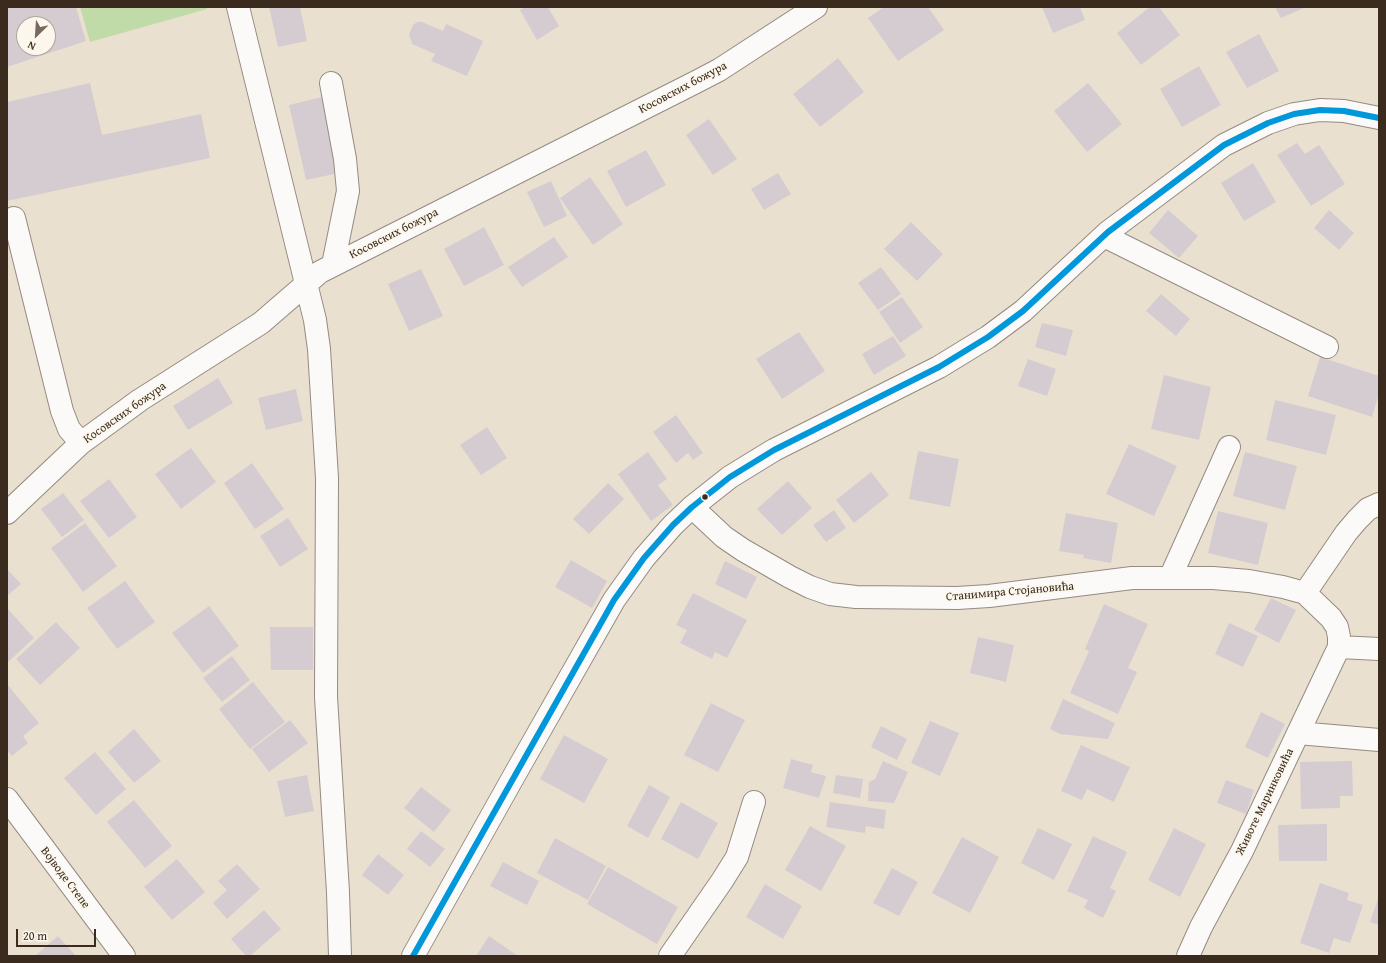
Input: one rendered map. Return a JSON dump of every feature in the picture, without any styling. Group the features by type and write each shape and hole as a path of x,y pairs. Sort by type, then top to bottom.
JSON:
{"street":[{"path":"238,7 315,320 319,349 327,478 326,697 338,884 340,956"},
{"name":"Косовских божура","path":"7,513 80,443 140,400 261,323 320,272 719,70 816,7"},
{"path":"331,83 345,159 348,191 333,265"},
{"path":"413,956 518,767 614,600 644,558 673,525 692,507 730,477 774,450 939,367 988,338 1023,311 1104,236 1224,145 1268,123 1294,114 1320,110 1344,111 1379,118"},
{"path":"14,218 62,411 69,429 80,443"},
{"path":"1104,236 1327,347"},
{"path":"1170,578 1229,447"},
{"path":"1305,593 1346,533 1368,509 1379,504"},
{"name":"Станимира Стојановића","path":"692,507 724,537 762,561 810,587 830,594 871,597 957,598 989,596 1132,578 1213,578 1249,581 1283,587 1305,593 1331,618 1337,627 1339,647"},
{"path":"1339,647 1379,649"},
{"name":"Животе Маринковића","path":"1188,956 1201,927 1242,851 1339,647"},
{"path":"1298,734 1379,740"},
{"name":"Војводе Степе","path":"7,799 13,820 124,956"},
{"path":"670,956 737,857 754,802"}],"green space":[{"path":"80,7 206,7 207,9 90,42"}],"building":[{"path":"7,7 76,7 86,41 56,51 56,16 16,16 16,56 40,56 7,67"},
{"path":"269,7 300,7 307,41 278,47"},
{"path":"525,7 548,7 559,26 537,40 520,10"},
{"path":"884,7 928,7 944,30 898,61 868,18"},
{"path":"1042,7 1080,7 1085,20 1053,33"},
{"path":"1150,7 1159,7 1180,35 1141,65 1117,33"},
{"path":"1275,7 1306,7 1281,18"},
{"path":"417,22 422,22 443,31 446,24 483,41 467,76 431,61 435,54 412,44 409,34 413,25"},
{"path":"1259,34 1279,71 1247,88 1226,52"},
{"path":"838,58 864,92 820,127 793,94"},
{"path":"1199,66 1221,105 1182,127 1160,89"},
{"path":"90,83 102,135 201,114 210,158 7,201 7,102"},
{"path":"1088,83 1122,124 1087,152 1054,111"},
{"path":"322,97 339,173 306,180 289,105"},
{"path":"709,119 737,159 713,175 686,135"},
{"path":"1297,143 1305,154 1319,145 1345,184 1311,206 1277,155"},
{"path":"646,150 666,185 626,207 607,171"},
{"path":"1253,163 1276,202 1244,221 1221,183"},
{"path":"778,173 791,194 764,210 751,189"},
{"path":"590,177 623,224 593,245 560,198"},
{"path":"551,181 567,216 544,227 527,192"},
{"path":"1168,210 1198,236 1179,258 1149,233"},
{"path":"1329,210 1354,233 1339,250 1314,228"},
{"path":"911,222 943,254 917,281 884,249"},
{"path":"484,227 504,265 464,286 444,249"},
{"path":"554,237 568,257 522,287 508,267"},
{"path":"881,267 901,294 878,310 858,283"},
{"path":"421,269 443,316 409,331 388,284"},
{"path":"1161,294 1190,319 1176,336 1146,311"},
{"path":"902,297 923,327 900,343 879,312"},
{"path":"1042,323 1073,330 1066,356 1035,347"},
{"path":"799,332 825,371 782,399 756,359"},
{"path":"893,336 906,356 874,375 862,354"},
{"path":"1320,357 1379,376 1379,394 1372,417 1308,396"},
{"path":"1028,359 1056,369 1047,396 1018,386"},
{"path":"1164,375 1211,387 1199,440 1151,429"},
{"path":"218,378 233,403 188,430 173,406"},
{"path":"296,389 303,421 266,430 258,398"},
{"path":"1275,400 1336,415 1326,455 1266,440"},
{"path":"676,415 703,453 693,460 688,453 676,463 653,432"},
{"path":"487,427 507,458 481,475 460,445"},
{"path":"1129,444 1177,466 1154,516 1106,494"},
{"path":"191,448 216,482 181,509 155,474"},
{"path":"918,451 959,459 950,507 909,499"},
{"path":"648,452 667,479 658,485 673,505 651,521 618,474"},
{"path":"1245,452 1297,466 1285,510 1233,496"},
{"path":"252,463 284,509 255,529 224,483"},
{"path":"871,472 889,495 854,523 836,500"},
{"path":"109,479 137,517 109,538 80,501"},
{"path":"788,481 812,508 782,535 757,509"},
{"path":"608,483 624,499 589,534 573,519"},
{"path":"63,493 84,520 62,537 41,509"},
{"path":"834,510 846,528 826,542 813,525"},
{"path":"1218,511 1268,523 1258,565 1208,553"},
{"path":"1066,513 1118,523 1111,563 1083,558 1084,555 1059,551"},
{"path":"288,518 308,549 280,567 260,536"},
{"path":"85,523 117,566 83,592 51,548"},
{"path":"571,560 607,581 592,608 555,587"},
{"path":"725,561 757,577 746,599 715,584"},
{"path":"7,569 21,584 7,596"},
{"path":"125,581 155,622 117,649 87,608"},
{"path":"693,593 747,620 727,658 715,652 712,659 680,643 687,630 676,625"},
{"path":"1271,598 1296,610 1279,643 1254,630"},
{"path":"1104,604 1148,624 1128,668 1137,672 1118,714 1070,693 1089,651 1085,649"},
{"path":"209,606 239,646 203,673 172,633"},
{"path":"7,608 34,638 7,663"},
{"path":"56,622 80,648 40,685 16,659"},
{"path":"1229,623 1258,636 1243,667 1215,654"},
{"path":"270,627 313,627 313,670 271,670"},
{"path":"978,637 1014,645 1006,682 970,673"},
{"path":"232,656 250,680 222,702 203,678"},
{"path":"253,682 285,722 250,749 219,709"},
{"path":"7,684 39,723 23,736 28,743 12,756 7,750"},
{"path":"1063,699 1115,723 1108,739 1060,734 1050,729"},
{"path":"711,703 745,720 718,772 684,755"},
{"path":"1261,712 1285,724 1268,758 1245,747"},
{"path":"290,720 308,743 269,772 252,749"},
{"path":"930,721 959,733 940,776 911,763"},
{"path":"881,726 907,739 897,760 871,747"},
{"path":"134,729 161,761 134,783 108,752"},
{"path":"564,735 608,759 584,803 540,779"},
{"path":"1081,745 1130,767 1114,802 1087,789 1082,800 1061,791"},
{"path":"95,752 126,789 96,815 64,778"},
{"path":"791,759 813,765 811,772 826,776 819,798 783,788"},
{"path":"883,761 908,772 894,803 868,801 869,782 875,779"},
{"path":"1352,761 1353,796 1340,796 1340,808 1301,809 1300,762"},
{"path":"307,775 314,811 285,817 277,781"},
{"path":"836,775 863,779 860,798 833,793"},
{"path":"1226,780 1254,790 1246,814 1217,803"},
{"path":"649,785 670,797 648,838 627,826"},
{"path":"421,787 451,810 434,832 404,808"},
{"path":"134,800 172,846 145,868 107,822"},
{"path":"681,802 718,823 698,859 661,839"},
{"path":"830,802 886,810 884,829 866,826 865,833 826,827"},
{"path":"1327,824 1327,861 1279,861 1278,825"},
{"path":"810,826 846,846 821,891 785,870"},
{"path":"1038,828 1072,844 1054,880 1021,863"},
{"path":"1174,828 1206,844 1180,897 1148,880"},
{"path":"421,831 445,849 430,867 407,849"},
{"path":"1093,836 1127,852 1110,888 1116,891 1103,918 1084,908 1088,900 1067,891"},
{"path":"962,837 999,857 970,913 932,893"},
{"path":"555,838 606,866 588,900 537,873"},
{"path":"378,854 404,875 388,895 362,875"},
{"path":"177,859 205,892 172,920 144,887"},
{"path":"503,862 539,881 527,905 490,886"},
{"path":"237,864 260,889 227,919 213,903 227,890 218,881"},
{"path":"608,867 678,907 657,944 587,904"},
{"path":"892,868 918,882 899,916 873,903"},
{"path":"1320,883 1349,893 1347,900 1363,905 1350,943 1334,938 1329,953 1300,943"},
{"path":"765,884 802,906 783,939 746,917"},
{"path":"1379,896 1379,925 1370,922"},
{"path":"264,910 281,929 250,956 246,956 231,939"},
{"path":"58,936 76,956 35,956"},
{"path":"489,936 518,956 476,956"}],"transit line":[{"path":"413,956 614,600 644,558 673,525 692,507 730,477 774,450 939,367 988,337 1023,311 1108,232 1224,145 1268,123 1294,114 1320,110 1344,111 1379,118"}]}
